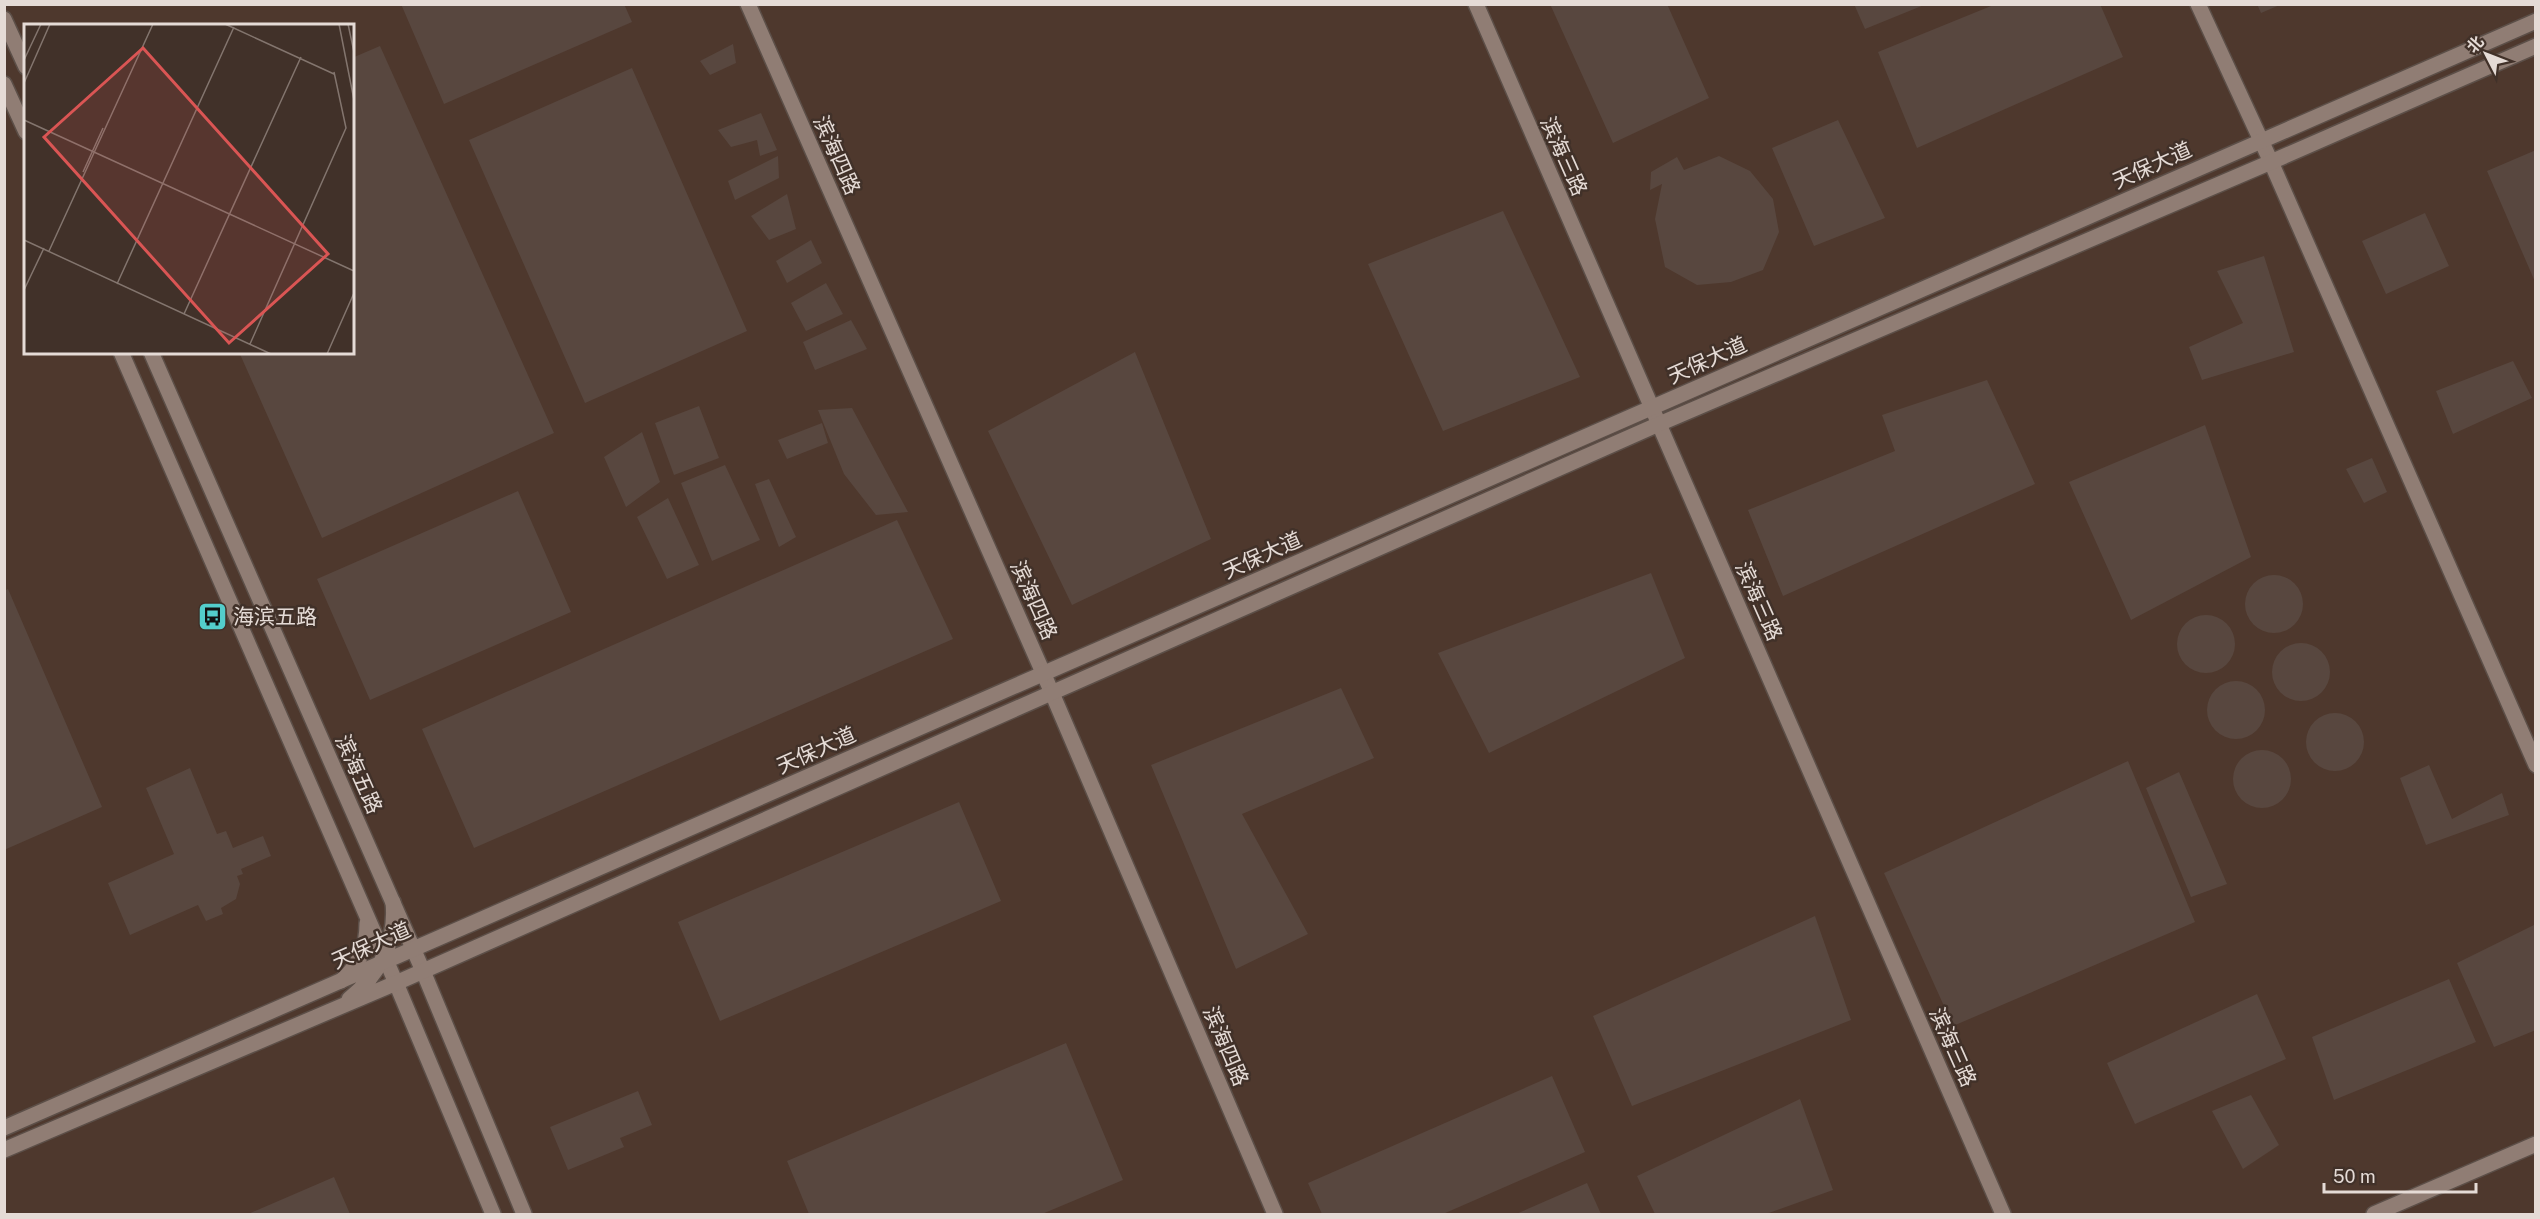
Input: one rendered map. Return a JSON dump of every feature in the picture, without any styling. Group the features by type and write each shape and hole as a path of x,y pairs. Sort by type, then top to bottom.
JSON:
{"street":[{"name":"滨海四路","path":"748,4 1052,693 1275,1215"},
{"name":"滨海三路","path":"1476,4 2003,1215"},
{"path":"2198,4 2271,162 2535,765"},
{"path":"4,19 24,63"},
{"name":"天保大道","path":"4,1128 2535,21"},
{"name":"天保大道","path":"4,1150 396,983 1659,424 2271,162 2535,46"},
{"path":"4,84 24,128"},
{"path":"122,354 384,960 396,983 493,1215"},
{"name":"滨海五路","path":"152,354 414,950 524,1215"},
{"path":"328,1012 356,993 384,960 393,933 393,902"},
{"path":"339,982 356,964 364,949 367,932 365,912"},
{"path":"2374,1215 2535,1144"}],"shaded area":[{"path":"5,5 2535,5 2535,1214 5,1214"}],"building":[{"path":"401,4 624,4 632,22 444,104"},
{"path":"1550,4 1667,4 1709,98 1613,143"},
{"path":"1854,4 1924,4 1924,5 1865,29"},
{"path":"1996,4 2100,4 2123,57 1917,148 1878,52"},
{"path":"2257,4 2282,4 2261,13"},
{"path":"733,44 736,63 710,75 700,61"},
{"path":"380,46 554,433 322,538 240,354 354,354 354,57"},
{"path":"632,68 747,331 585,403 469,140"},
{"path":"761,113 777,150 760,156 757,140 731,147 718,130"},
{"path":"1838,120 1885,218 1814,246 1772,148"},
{"path":"2536,150 2536,284 2487,171"},
{"path":"778,156 779,178 735,200 728,181"},
{"path":"1719,156 1750,171 1773,199 1779,232 1763,270 1731,282 1697,285 1665,267 1655,219 1662,184 1650,190 1651,172 1677,157 1684,170"},
{"path":"787,194 796,229 769,240 751,216"},
{"path":"1503,211 1580,377 1443,431 1368,264"},
{"path":"2425,213 2449,266 2386,294 2362,241"},
{"path":"811,240 822,263 787,283 776,261"},
{"path":"2264,256 2294,352 2202,380 2189,347 2243,323 2217,271"},
{"path":"826,283 843,314 806,331 791,303"},
{"path":"851,320 867,349 815,370 803,342"},
{"path":"1135,352 1211,539 1072,605 988,431"},
{"path":"2513,361 2532,398 2453,434 2436,391"},
{"path":"1987,380 2035,484 1783,596 1748,510 1895,451 1882,415"},
{"path":"699,406 719,458 674,475 655,423"},
{"path":"852,408 908,512 876,515 844,474 818,410"},
{"path":"822,423 828,443 787,459 778,440"},
{"path":"2205,425 2251,557 2131,620 2069,482"},
{"path":"642,432 660,482 626,507 604,457"},
{"path":"2372,458 2387,492 2364,503 2346,469"},
{"path":"725,465 760,540 712,561 681,483"},
{"path":"769,479 796,537 779,547 755,484"},
{"path":"518,491 571,612 370,700 317,579"},
{"path":"668,498 699,565 667,579 637,517"},
{"path":"897,520 953,639 474,848 422,729"},
{"path":"1651,573 1685,658 1489,753 1438,653"},
{"path":"2268,575 2280,575 2295,583 2303,598 2303,610 2295,625 2280,633 2268,633 2253,625 2245,610 2245,598 2253,583"},
{"path":"8,589 102,807 4,850 4,591"},
{"path":"2200,615 2212,615 2227,623 2235,638 2235,650 2227,665 2212,673 2200,673 2185,665 2177,650 2177,638 2185,623"},
{"path":"2295,643 2307,643 2322,651 2330,666 2330,678 2322,693 2307,701 2295,701 2280,693 2272,678 2272,666 2280,651"},
{"path":"2230,681 2242,681 2257,689 2265,704 2265,716 2257,731 2242,739 2230,739 2215,731 2207,716 2207,704 2215,689"},
{"path":"1341,688 1374,758 1242,814 1308,934 1236,969 1151,765"},
{"path":"2329,713 2341,713 2356,721 2364,736 2364,748 2356,763 2341,771 2329,771 2314,763 2306,748 2306,736 2314,721"},
{"path":"2256,750 2268,750 2283,758 2291,773 2291,785 2283,800 2268,808 2256,808 2241,800 2233,785 2233,773 2241,758"},
{"path":"2128,761 2195,922 1953,1026 1884,873"},
{"path":"2429,765 2452,819 2502,793 2509,815 2426,845 2400,778"},
{"path":"190,768 217,834 226,831 233,848 263,836 271,856 241,869 243,874 237,876 240,884 236,899 221,908 223,914 206,921 198,905 130,935 108,883 174,854 146,788"},
{"path":"2179,772 2227,884 2191,897 2146,788"},
{"path":"959,802 1001,901 720,1021 678,922"},
{"path":"1815,916 1851,1020 1632,1106 1593,1016"},
{"path":"2536,924 2536,1030 2494,1047 2457,963"},
{"path":"2449,979 2476,1042 2334,1100 2312,1037"},
{"path":"2257,994 2286,1059 2135,1124 2107,1063"},
{"path":"1066,1043 1123,1180 1042,1214 809,1214 787,1161"},
{"path":"1552,1076 1585,1152 1443,1214 1322,1214 1308,1183"},
{"path":"638,1091 652,1125 620,1138 624,1147 568,1170 550,1127"},
{"path":"2251,1095 2279,1145 2243,1169 2212,1111"},
{"path":"1800,1099 1833,1190 1766,1214 1655,1214 1637,1176"},
{"path":"334,1177 350,1214 248,1214"},
{"path":"1587,1183 1601,1214 1516,1214"}],"place":[{"name":"海滨五路","path":"212,616"}]}
